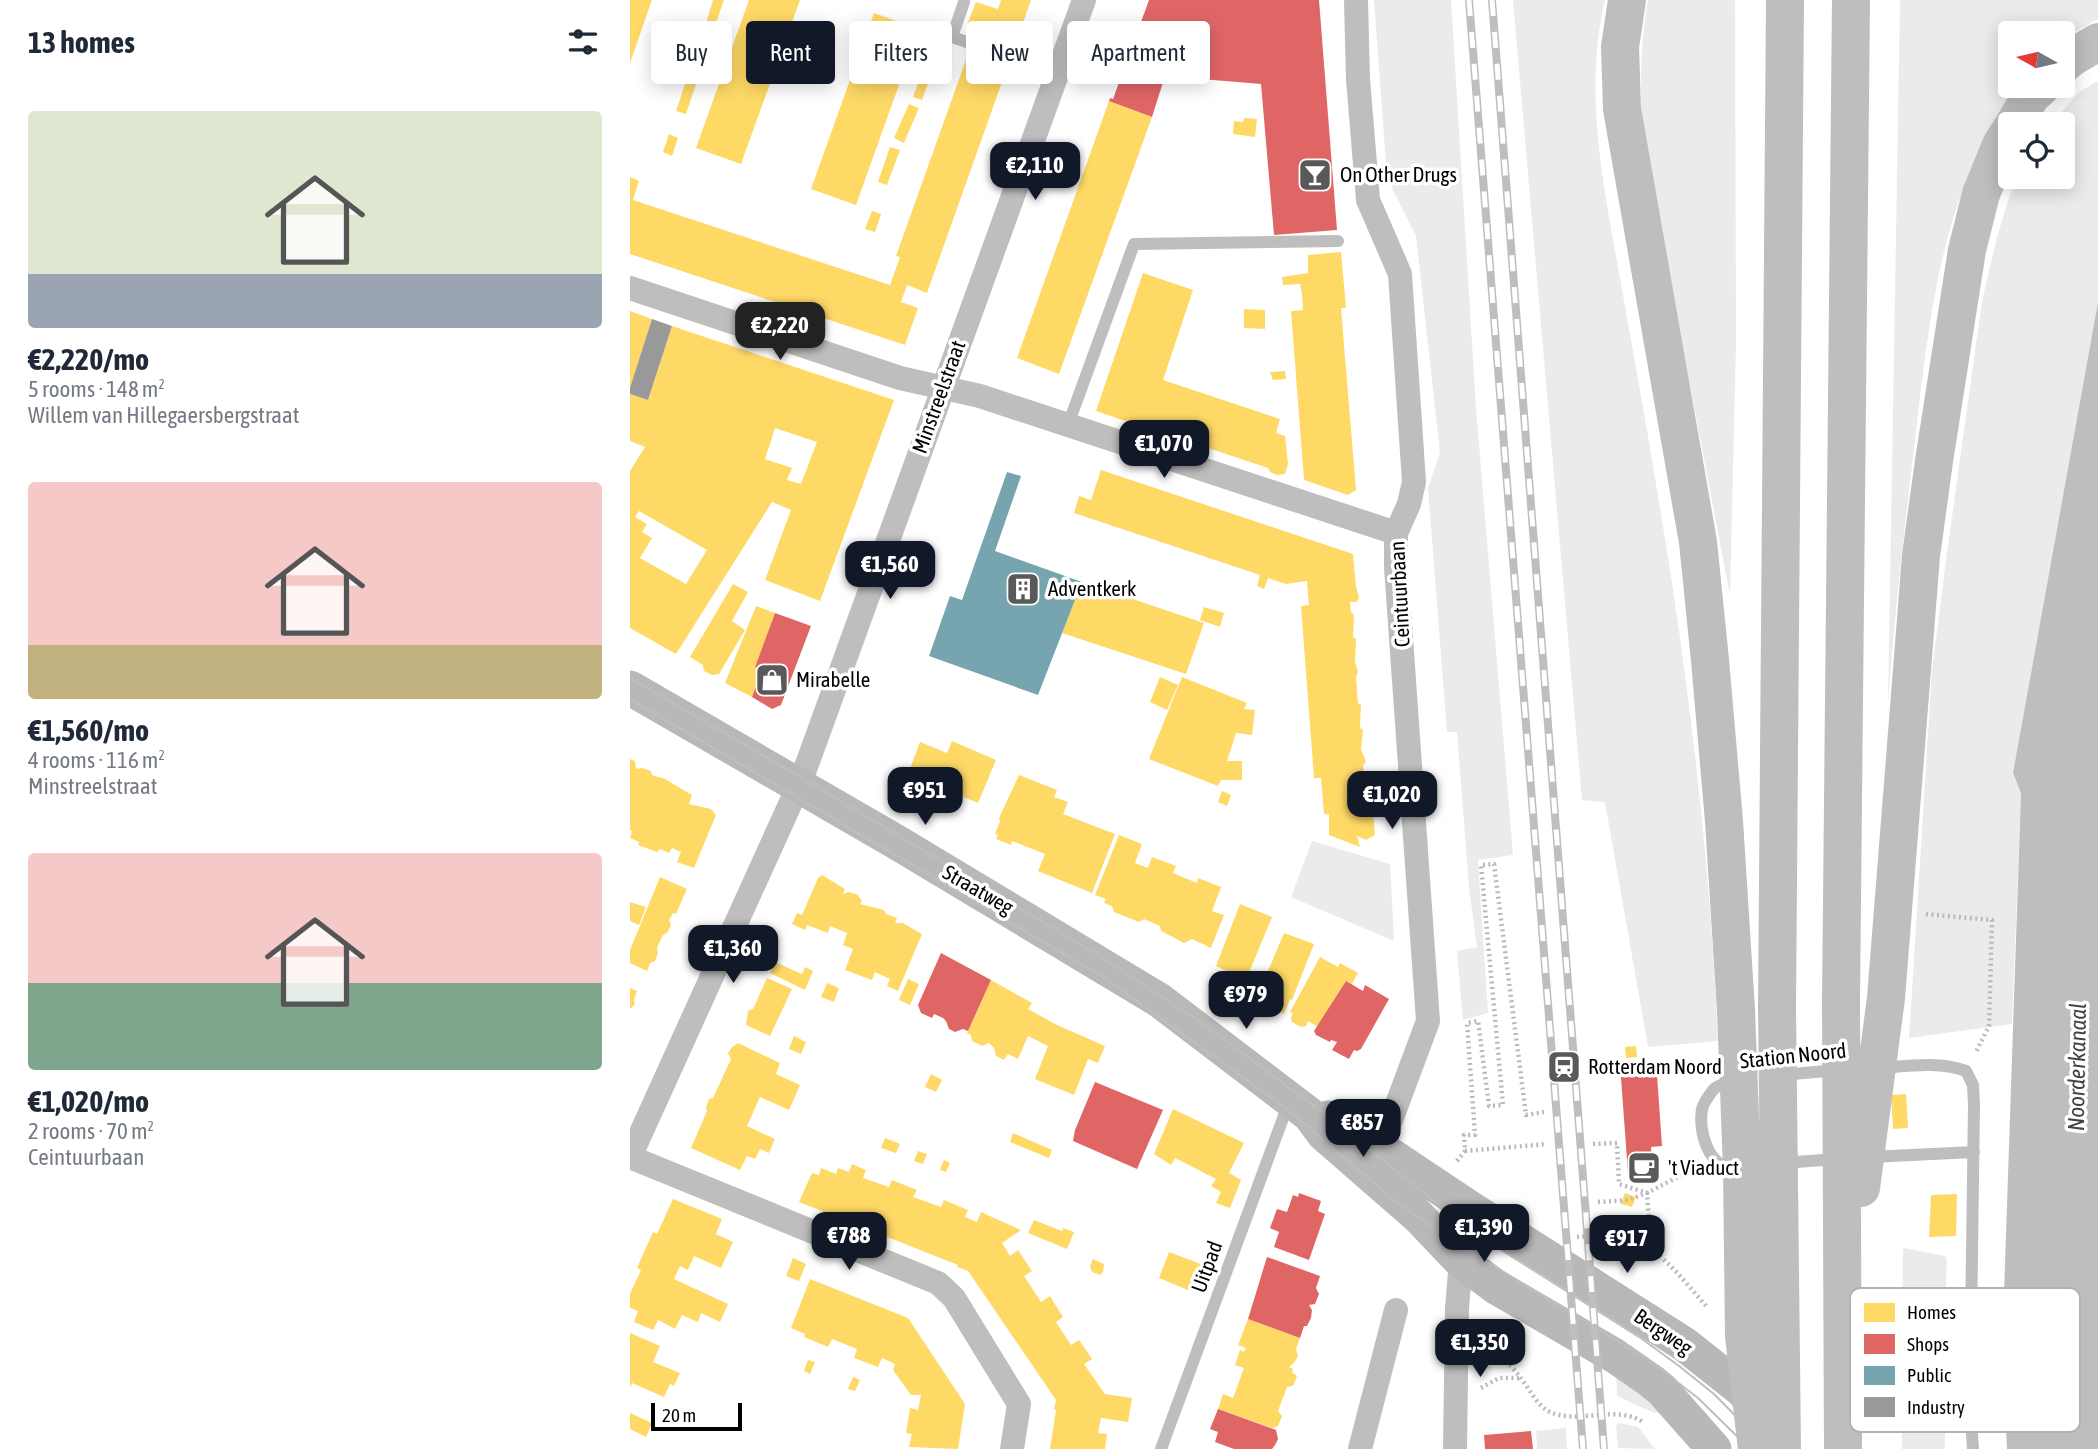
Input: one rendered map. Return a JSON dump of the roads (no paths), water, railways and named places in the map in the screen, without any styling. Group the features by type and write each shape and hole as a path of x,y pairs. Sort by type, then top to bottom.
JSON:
{"highway":[{"path":"1627,0 1620,47 1622,109 1698,542 1724,821 1736,1010 1744,1336 1757,1449"},
{"path":"1782,1449 1777,1007 1785,0"},
{"path":"1843,1449 1840,1001 1851,0"},
{"path":"2076,55 2098,42"},
{"path":"1841,1343 1886,998 1921,556 1967,250 1982,194 1998,153"}],"street":[{"name":"Minstreelstraat","path":"630,1157 796,791 1084,0"},
{"name":"Ceintuurbaan","path":"1356,0 1358,79 1368,200 1400,274 1414,482 1409,504 1396,533 1396,567 1428,1021 1387,1131 1386,1189"},
{"path":"630,288 900,378 980,396 1396,533"},
{"name":"Straatweg","path":"630,688 796,791 956,877 1159,1000 1301,1107 1324,1134 1418,1216 1461,1261"},
{"name":"Straatweg","path":"1301,1107 1332,1118 1476,1212"},
{"path":"630,1157 938,1283 954,1298 1019,1404 1012,1449"},
{"path":"1455,1449 1457,1308 1461,1261 1476,1212"},
{"name":"Bergweg","path":"1476,1212 1684,1344 1741,1389 1798,1449"},
{"path":"1461,1261 1496,1286 1615,1356 1651,1381 1714,1449"},
{"path":"1360,1449 1396,1310"}],"lane":[{"path":"964,2 953,37 1058,74"},
{"path":"1068,425 1134,244 1338,241"},
{"name":"Station Noord","path":"1746,1080 1714,1088 1702,1109 1703,1137 1713,1158 1728,1168 1974,1152 1973,1085 1966,1071 1954,1066 1862,1069 1760,1078"},
{"name":"Uitpad","path":"1161,1449 1286,1108 1301,1107"},
{"path":"1972,1288 1974,1152"},
{"path":"1962,1449 1968,1432"}],"water":[{"name":"Noorderkanaal","path":"2098,302 2098,1449 2007,1449 2006,1432 2080,1432 2080,1288 2004,1288 2021,793 2013,773"}],"tram line":[{"path":"630,678 1101,957 1196,1019 1332,1119 1470,1230 1642,1339 1679,1366 1714,1394 1768,1449"},
{"path":"630,699 1103,977 1286,1108 1396,1202 1464,1248 1646,1358 1698,1398 1750,1449"}],"railway":[{"path":"1469,0 1583,1449"},
{"path":"1492,0 1604,1449"}],"place":[{"name":"On Other Drugs","path":"1315,175"},
{"name":"Adventkerk","path":"1023,589"},
{"name":"Mirabelle","path":"772,680"},
{"name":"Rotterdam Noord","path":"1564,1067"},
{"name":"'t Viaduct","path":"1644,1168"}]}
